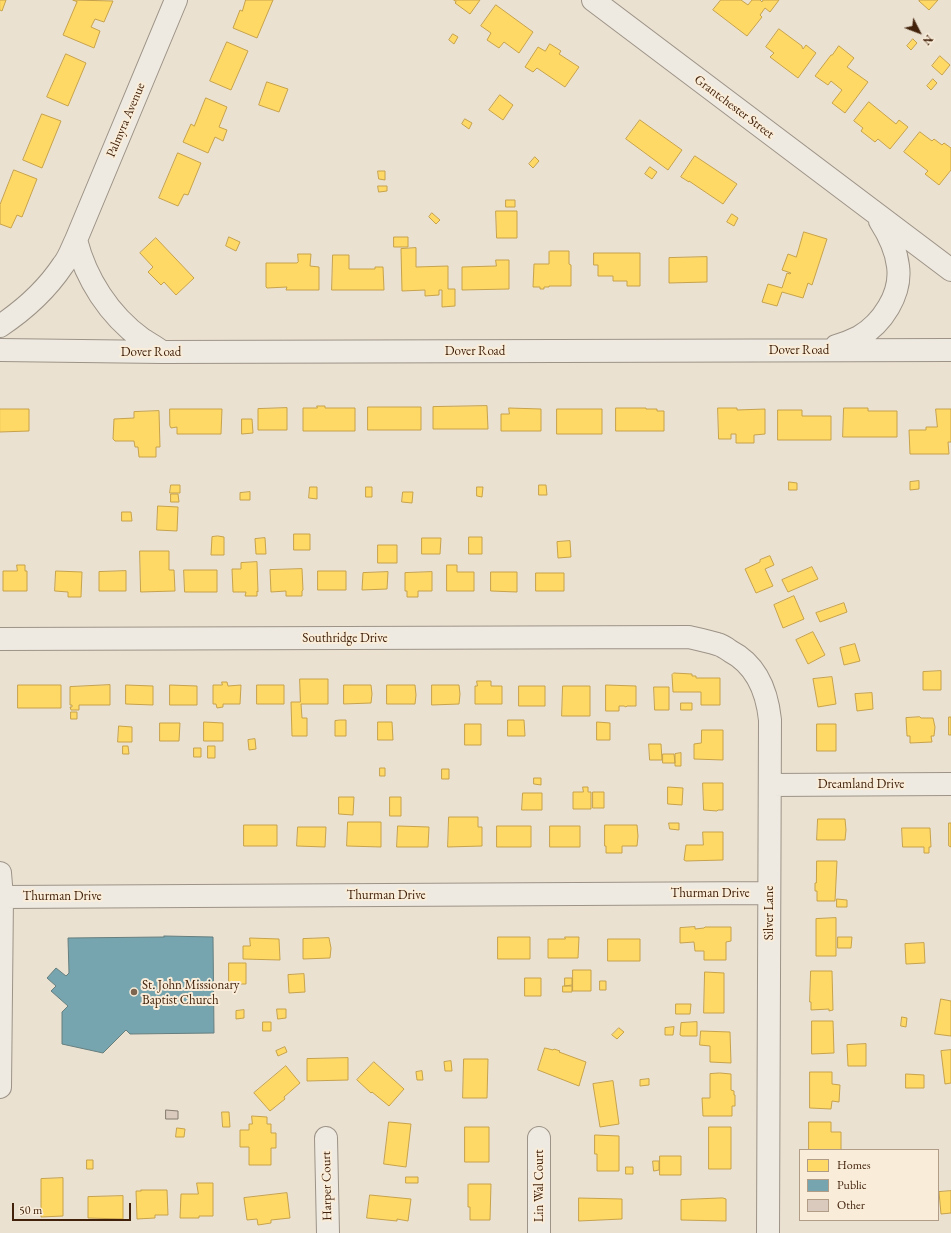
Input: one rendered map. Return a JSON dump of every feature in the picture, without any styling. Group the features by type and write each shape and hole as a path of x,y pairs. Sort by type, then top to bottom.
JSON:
{"street":[{"name":"Palmyra Avenue","path":"0,326 29,304 64,264 76,240 176,0"},
{"name":"Grantchester Street","path":"593,0 951,270"},
{"name":"Grantchester Street","path":"823,350 858,338 870,330 891,304 897,286 898,267 894,247 888,233 875,214"},
{"path":"76,240 80,256 88,274 114,313 142,339 162,352"},
{"name":"Dover Road","path":"0,350 162,352 951,350"},
{"name":"Southridge Drive","path":"0,639 690,637"},
{"name":"Silver Lane","path":"690,637 718,644 737,655 754,670 763,687 768,703 770,720 768,1233"},
{"name":"Dreamland Drive","path":"770,785 951,784"},
{"path":"0,873 2,897 0,1087"},
{"name":"Thurman Drive","path":"2,897 769,893"},
{"name":"Harper Court","path":"326,1138 328,1233"},
{"name":"Lin Wal Court","path":"539,1138 539,1233"}],"building: Homes":[{"path":"0,0 6,0 2,11 0,10"},
{"path":"73,0 113,1 104,22 95,19 91,27 100,31 94,48 63,35 77,2"},
{"path":"246,0 273,0 257,38 233,28 240,10 242,11"},
{"path":"454,0 480,0 470,14 455,3 456,2"},
{"path":"721,0 741,0 748,5 752,0 760,0 762,2 763,0 779,0 770,12 765,8 760,15 762,17 747,36 713,10"},
{"path":"938,0 929,10 919,1"},
{"path":"496,5 533,32 519,53 504,42 499,48 487,40 491,33 481,26"},
{"path":"779,29 802,46 803,49 806,45 816,53 798,78 770,57 774,53 766,47"},
{"path":"453,34 458,37 454,44 449,40"},
{"path":"913,39 917,43 911,50 907,46"},
{"path":"227,42 248,51 231,90 210,81"},
{"path":"550,44 561,51 559,54 579,67 565,87 537,68 533,72 525,67 538,47 545,51"},
{"path":"839,46 854,58 847,67 868,82 845,113 832,103 842,90 831,81 828,85 815,76"},
{"path":"66,54 86,63 68,106 47,97"},
{"path":"940,56 950,65 942,75 932,66"},
{"path":"933,79 937,83 931,90 927,86"},
{"path":"267,82 288,89 279,112 259,105"},
{"path":"500,95 513,105 503,120 489,110"},
{"path":"206,98 227,107 219,127 227,130 223,141 215,137 208,153 183,142 191,124 194,126"},
{"path":"869,102 896,124 899,120 908,127 890,149 878,139 875,142 861,131 863,128 854,121"},
{"path":"42,114 61,121 42,168 23,160"},
{"path":"465,119 472,123 469,129 462,124"},
{"path":"640,120 682,150 668,170 626,139"},
{"path":"920,132 932,141 934,139 942,145 944,143 951,148 951,170 939,185 925,174 928,171 904,152"},
{"path":"178,153 201,163 188,195 184,194 178,206 159,198"},
{"path":"695,156 737,184 723,204 681,177"},
{"path":"535,157 539,161 533,168 529,164"},
{"path":"650,167 657,172 652,179 645,174"},
{"path":"14,170 37,179 22,217 17,215 11,228 0,224 0,205"},
{"path":"378,171 385,171 385,180 379,179"},
{"path":"378,186 387,186 387,191 379,192"},
{"path":"506,200 515,200 515,207 506,207"},
{"path":"496,211 517,211 517,238 497,238"},
{"path":"432,213 440,220 436,224 429,217"},
{"path":"732,214 738,218 734,226 727,222"},
{"path":"804,232 827,239 812,285 808,283 803,298 782,292 777,306 762,302 768,284 782,288 787,273 791,273 782,270 788,254 796,257"},
{"path":"229,237 240,242 236,251 226,246"},
{"path":"394,237 408,237 408,247 394,247"},
{"path":"156,238 194,278 176,295 164,282 161,285 148,272 153,267 140,253"},
{"path":"416,248 416,267 448,266 448,289 455,289 455,306 442,307 442,290 439,290 439,295 425,296 425,290 402,291 401,249"},
{"path":"550,251 569,251 571,286 549,286 544,287 544,289 540,289 540,287 533,287 534,264 549,264"},
{"path":"594,253 640,253 640,286 627,286 627,281 613,281 613,276 598,276 598,265 594,265"},
{"path":"298,254 311,254 310,266 319,267 319,290 286,290 287,287 267,288 266,263 297,263"},
{"path":"333,255 349,255 349,269 375,269 375,267 383,267 384,290 332,290"},
{"path":"707,257 707,282 669,283 669,258"},
{"path":"496,260 509,260 509,289 462,290 462,267 496,266"},
{"path":"317,406 325,406 325,408 355,408 355,431 303,431 303,408 317,408"},
{"path":"487,406 488,429 433,429 433,407"},
{"path":"368,407 421,407 421,430 368,430"},
{"path":"287,408 287,430 258,430 258,409"},
{"path":"509,408 541,409 541,431 501,431 501,414 509,414"},
{"path":"616,408 646,408 664,411 664,431 616,431"},
{"path":"718,408 737,408 737,410 765,409 765,434 754,435 754,443 736,443 736,434 731,434 731,439 719,439"},
{"path":"844,408 868,408 868,411 897,411 897,437 843,437"},
{"path":"0,409 29,409 29,431 0,432"},
{"path":"170,409 222,409 221,434 177,434 177,427 171,428 170,426"},
{"path":"557,409 602,409 602,434 557,434"},
{"path":"936,409 951,409 951,442 948,442 949,454 910,454 909,430 926,430 926,427 937,427"},
{"path":"778,410 802,410 802,416 831,416 831,440 778,440"},
{"path":"159,411 160,447 156,447 156,457 139,457 138,447 135,447 134,441 115,441 113,439 114,419 134,418 134,412"},
{"path":"242,419 252,419 253,433 242,434"},
{"path":"919,481 919,489 910,490 910,482"},
{"path":"789,482 797,483 797,490 789,490"},
{"path":"171,485 180,485 180,493 170,493"},
{"path":"539,485 546,485 547,495 539,495"},
{"path":"310,487 317,487 317,499 309,498"},
{"path":"366,487 372,487 372,497 366,497"},
{"path":"477,487 483,487 482,497 477,496"},
{"path":"250,492 250,500 240,500 240,493"},
{"path":"403,492 413,492 412,503 402,502"},
{"path":"171,494 178,494 179,502 171,502"},
{"path":"158,506 178,507 177,531 157,530"},
{"path":"122,512 131,512 132,521 122,521"},
{"path":"294,534 310,534 310,550 294,550"},
{"path":"212,537 224,537 224,555 211,555"},
{"path":"469,537 482,537 482,554 469,554"},
{"path":"265,538 266,554 256,554 255,539"},
{"path":"422,538 441,538 440,554 422,554"},
{"path":"570,541 571,557 558,558 557,542"},
{"path":"378,545 397,545 397,563 378,563"},
{"path":"140,551 169,551 169,570 174,570 175,591 141,592"},
{"path":"770,556 774,565 765,569 773,586 756,593 745,569"},
{"path":"257,562 257,596 245,596 246,592 233,592 232,569 241,569 241,563"},
{"path":"17,565 25,565 25,571 27,571 27,591 3,591 3,571 17,571"},
{"path":"447,565 457,565 457,572 474,572 474,591 447,591"},
{"path":"812,567 818,579 788,592 782,580"},
{"path":"302,569 302,596 286,596 286,591 271,592 270,570"},
{"path":"184,570 217,570 217,592 185,592"},
{"path":"56,571 82,572 81,597 68,597 68,592 55,591"},
{"path":"126,571 126,591 99,591 99,572"},
{"path":"318,571 346,571 346,590 318,590"},
{"path":"388,572 387,589 362,590 363,573"},
{"path":"432,572 432,591 418,591 418,597 407,597 407,591 405,591 405,573"},
{"path":"491,572 517,572 517,592 491,591"},
{"path":"536,573 564,573 564,591 536,591"},
{"path":"794,596 804,619 783,628 774,605"},
{"path":"844,603 847,612 820,622 816,613"},
{"path":"813,632 825,655 808,664 796,640"},
{"path":"855,644 860,661 844,665 840,648"},
{"path":"941,671 941,690 923,690 923,672"},
{"path":"674,673 692,674 692,676 696,676 696,678 720,678 720,705 701,705 701,692 673,692 672,675"},
{"path":"832,677 836,704 818,707 813,679"},
{"path":"300,679 328,679 328,704 301,704 302,718 307,718 307,736 292,736 291,702 300,702"},
{"path":"477,681 491,681 491,686 502,686 502,704 475,704 475,686 477,686"},
{"path":"222,682 227,682 228,686 241,685 240,704 223,704 223,707 217,708 216,704 213,704 213,685 222,685"},
{"path":"18,685 61,685 61,708 18,708"},
{"path":"110,685 110,705 79,705 79,710 71,710 70,707 72,707 72,705 70,705 70,687"},
{"path":"126,685 153,686 153,705 126,704"},
{"path":"170,685 197,686 197,705 170,705"},
{"path":"257,685 284,685 284,704 257,704"},
{"path":"344,685 371,685 371,703 344,704"},
{"path":"387,685 415,685 415,704 387,704"},
{"path":"432,685 459,685 459,704 432,705"},
{"path":"606,685 636,686 636,706 619,706 619,711 606,711"},
{"path":"519,686 545,686 545,706 519,706"},
{"path":"563,686 590,686 590,716 562,716"},
{"path":"654,687 669,687 669,710 655,710"},
{"path":"872,693 873,709 857,711 855,694"},
{"path":"681,703 692,703 692,710 681,710"},
{"path":"71,712 77,712 77,719 71,719"},
{"path":"949,717 951,717 951,735 949,735"},
{"path":"906,718 933,718 935,727 934,736 931,736 932,742 910,743 910,736 907,736"},
{"path":"346,720 346,736 335,736 335,721"},
{"path":"508,720 524,720 525,736 508,736"},
{"path":"204,722 223,723 223,741 204,741"},
{"path":"378,722 392,722 393,740 378,740"},
{"path":"597,722 610,723 610,740 597,740"},
{"path":"160,723 180,723 179,741 160,741"},
{"path":"465,724 481,724 481,745 465,745"},
{"path":"817,724 836,724 836,751 817,751"},
{"path":"119,726 132,727 132,742 118,742"},
{"path":"702,730 723,730 723,760 694,759 694,744 701,743"},
{"path":"255,739 256,749 249,750 248,740"},
{"path":"649,744 661,744 662,760 650,760"},
{"path":"123,746 128,746 129,754 123,754"},
{"path":"208,746 215,746 215,758 208,758"},
{"path":"194,748 201,748 201,757 194,757"},
{"path":"681,753 681,766 675,766 675,754"},
{"path":"663,754 674,754 675,763 663,763"},
{"path":"380,768 385,768 385,776 380,776"},
{"path":"442,769 449,769 449,779 442,779"},
{"path":"534,778 541,778 541,785 534,784"},
{"path":"703,783 723,783 723,810 704,810"},
{"path":"583,787 588,787 588,792 591,792 591,809 573,809 573,792 583,792"},
{"path":"668,787 683,788 682,805 668,804"},
{"path":"593,792 604,792 604,808 593,808"},
{"path":"523,793 542,793 542,810 522,810"},
{"path":"339,797 354,797 353,815 339,814"},
{"path":"390,797 401,797 401,816 390,816"},
{"path":"449,817 478,817 478,827 482,827 482,846 448,847"},
{"path":"818,819 845,819 845,840 817,840"},
{"path":"348,822 381,822 381,847 347,846"},
{"path":"669,823 679,823 679,830 670,829"},
{"path":"949,823 951,823 951,847 949,846"},
{"path":"244,825 277,825 277,846 244,846"},
{"path":"605,825 637,825 637,846 622,846 622,853 606,853"},
{"path":"398,826 429,827 428,847 397,847"},
{"path":"497,826 531,826 531,847 497,847"},
{"path":"550,826 580,826 580,847 550,847"},
{"path":"298,827 326,827 325,847 297,846"},
{"path":"902,828 930,828 931,847 929,847 929,853 924,853 924,847 903,847"},
{"path":"703,832 723,832 723,860 684,860 686,845 703,845"},
{"path":"817,861 837,861 835,901 817,901 815,883"},
{"path":"837,899 847,900 847,907 837,907"},
{"path":"836,918 836,956 816,956 816,919"},
{"path":"695,927 695,929 705,927 731,927 731,941 726,942 726,960 704,960 704,951 695,951 694,942 680,943 680,928"},
{"path":"498,937 530,937 530,959 498,959"},
{"path":"565,937 579,937 578,958 548,958 548,939 565,939"},
{"path":"838,937 852,937 851,948 838,948"},
{"path":"250,938 279,939 280,960 243,959 243,946 250,946"},
{"path":"329,938 331,948 330,958 303,959 303,939"},
{"path":"608,939 640,939 640,961 608,961"},
{"path":"924,943 925,963 906,964 905,944"},
{"path":"229,963 246,963 246,984 229,984"},
{"path":"573,970 591,970 591,991 573,991"},
{"path":"811,971 832,971 833,1010 811,1010"},
{"path":"705,972 724,973 724,1013 704,1013"},
{"path":"304,974 305,992 289,993 288,975"},
{"path":"525,978 541,978 541,996 525,996"},
{"path":"565,978 572,978 572,985 565,986"},
{"path":"600,981 606,981 606,990 600,990"},
{"path":"563,986 572,986 572,992 563,992"},
{"path":"941,999 951,1001 951,1036 935,1034"},
{"path":"676,1004 691,1004 690,1014 676,1014"},
{"path":"277,1009 286,1009 286,1018 278,1019"},
{"path":"244,1010 244,1018 236,1019 236,1011"},
{"path":"902,1017 907,1018 906,1027 901,1026"},
{"path":"812,1021 833,1021 834,1053 812,1054"},
{"path":"263,1022 271,1022 271,1031 263,1031"},
{"path":"697,1022 697,1036 680,1035 681,1023"},
{"path":"674,1027 673,1035 665,1035 665,1028"},
{"path":"619,1028 624,1032 617,1039 612,1035"},
{"path":"701,1031 730,1032 731,1063 710,1062 710,1046 700,1045"},
{"path":"866,1044 866,1066 848,1066 847,1045"},
{"path":"285,1047 287,1052 278,1056 276,1051"},
{"path":"545,1048 560,1051 559,1052 586,1062 579,1086 538,1070"},
{"path":"951,1050 951,1083 945,1084 941,1051"},
{"path":"348,1058 348,1080 307,1081 307,1059"},
{"path":"464,1059 488,1059 487,1098 463,1098"},
{"path":"451,1061 452,1071 445,1071 444,1062"},
{"path":"374,1062 404,1089 389,1106 372,1092 371,1093 357,1080"},
{"path":"286,1066 300,1083 284,1097 285,1099 270,1111 254,1093"},
{"path":"422,1071 423,1080 417,1080 416,1072"},
{"path":"810,1072 832,1072 832,1084 840,1085 839,1102 832,1101 831,1109 810,1108"},
{"path":"710,1074 731,1074 731,1090 734,1091 735,1095 735,1106 732,1106 732,1116 703,1116 702,1098 710,1098"},
{"path":"906,1074 924,1075 924,1088 906,1088"},
{"path":"649,1079 649,1085 640,1086 640,1080"},
{"path":"613,1081 619,1124 600,1127 593,1084"},
{"path":"222,1112 229,1112 230,1127 223,1127"},
{"path":"252,1116 267,1117 267,1124 271,1124 271,1133 276,1133 276,1148 271,1148 271,1165 249,1165 249,1147 240,1147 240,1130 249,1130 249,1124 252,1124"},
{"path":"389,1122 411,1124 406,1167 384,1164"},
{"path":"809,1122 831,1122 831,1132 841,1132 841,1149 809,1149"},
{"path":"465,1127 489,1127 489,1162 465,1162"},
{"path":"709,1127 731,1127 731,1169 709,1169"},
{"path":"177,1128 185,1129 184,1137 176,1137"},
{"path":"595,1135 619,1136 619,1171 597,1171"},
{"path":"660,1156 681,1156 681,1175 660,1175"},
{"path":"87,1160 93,1160 93,1169 87,1169"},
{"path":"653,1161 659,1161 659,1170 654,1171"},
{"path":"626,1167 633,1167 633,1174 626,1174"},
{"path":"406,1177 418,1177 418,1183 406,1183"},
{"path":"63,1178 63,1216 41,1217 41,1179"},
{"path":"197,1183 213,1183 213,1216 180,1218 181,1194 198,1194"},
{"path":"469,1184 491,1184 490,1220 470,1220 470,1207 468,1207"},
{"path":"167,1190 168,1215 155,1215 155,1218 137,1219 136,1191"},
{"path":"951,1191 951,1213 941,1214 939,1192"},
{"path":"287,1193 290,1218 271,1220 271,1223 258,1225 257,1219 247,1220 244,1198"},
{"path":"370,1195 411,1199 408,1221 367,1218"},
{"path":"123,1196 123,1219 88,1218 88,1197"},
{"path":"579,1198 622,1199 622,1219 579,1221"},
{"path":"726,1199 726,1221 681,1220 681,1200"}],"building: Public":[{"path":"164,936 213,937 214,1033 130,1034 126,1030 103,1053 62,1044 62,1012 68,1006 51,991 56,986 47,978 56,968 66,976 69,973 68,938"}],"building: Other":[{"path":"166,1110 178,1111 178,1119 166,1119"}],"place":[{"name":"St. John Missionary Baptist Church","path":"134,992"}]}
